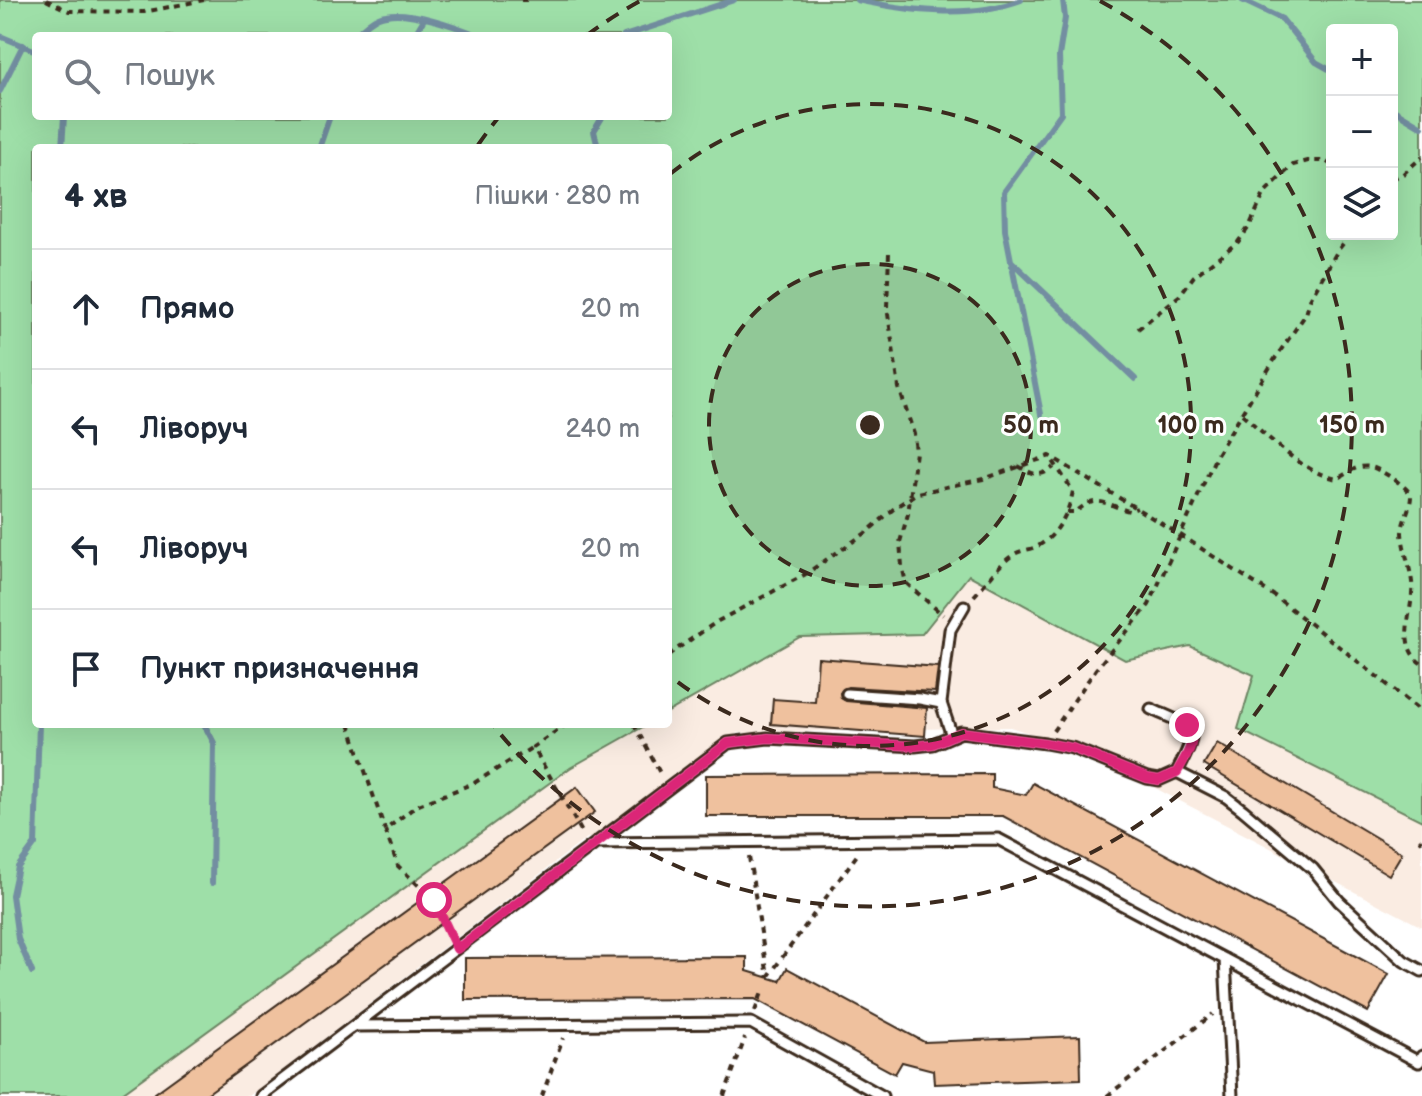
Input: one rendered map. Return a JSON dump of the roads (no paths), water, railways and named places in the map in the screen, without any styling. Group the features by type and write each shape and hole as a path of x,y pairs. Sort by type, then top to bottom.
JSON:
{"lane":[{"path":"952,736 941,703 950,630 964,606"},
{"path":"847,694 941,703"},
{"path":"261,1096 719,748 739,741 768,738 915,746 933,744 961,732 1072,748 1159,780 1177,772 1193,741 1192,732 1187,725 1151,709"},
{"path":"1177,772 1226,797 1243,810 1313,869 1339,901 1404,961 1422,971"},
{"path":"593,845 998,839 1419,1062 1422,1056"},
{"path":"1225,959 1232,1096"},
{"path":"355,1026 751,1023 882,1096"}],"waterway":[{"path":"636,32 734,0"},
{"path":"857,0 939,11 981,10 1021,0"},
{"path":"1041,414 1005,230 1004,192 1061,113 1059,56 1065,18 1063,0"},
{"path":"1242,0 1282,19 1316,62 1326,68"},
{"path":"359,32 378,18 396,14 433,20 468,32"},
{"path":"416,32 424,19"},
{"path":"0,36 32,49"},
{"path":"0,91 23,45"},
{"path":"1398,113 1422,127"},
{"path":"62,144 64,120"},
{"path":"320,144 329,120"},
{"path":"597,144 594,131 601,120"},
{"path":"1011,261 1135,379"},
{"path":"32,972 18,939 12,895 18,867 35,844 39,728"},
{"path":"206,728 214,743 212,883"}]}
